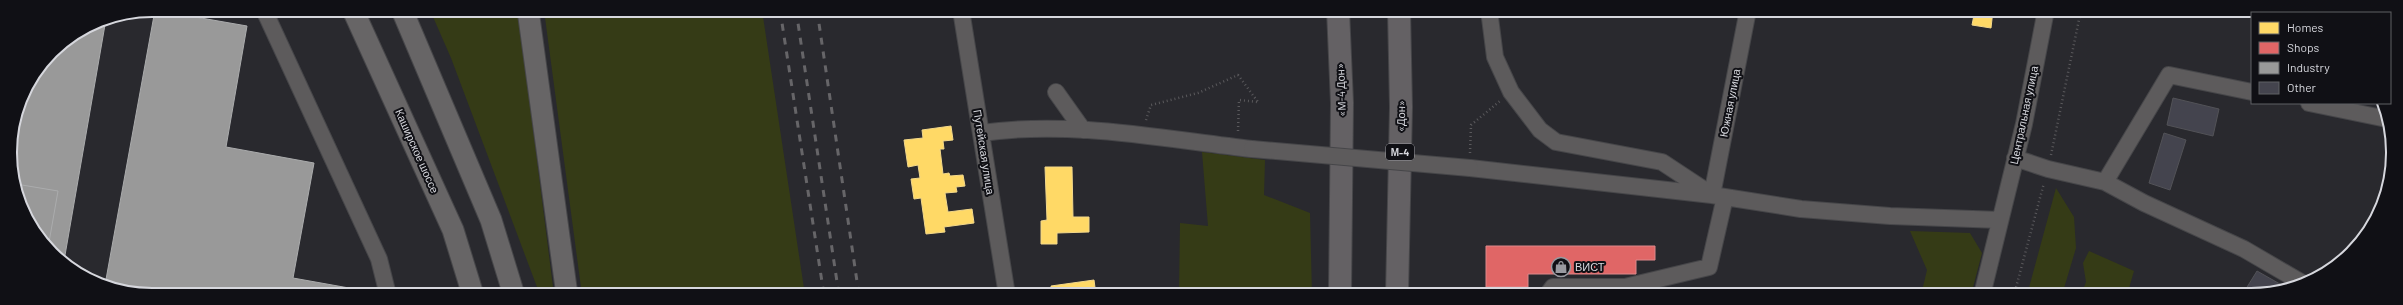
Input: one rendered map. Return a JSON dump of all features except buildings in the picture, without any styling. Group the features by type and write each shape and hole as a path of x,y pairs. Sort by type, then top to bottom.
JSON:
{"highway":[{"name":"«М-4 Дон»","path":"1338,17 1342,103 1340,288"},
{"name":"«Дон»","path":"1397,288 1401,108 1399,17"}],"main road":[{"name":"Каширское шоссе","path":"356,17 453,230 471,288"},
{"path":"405,17 491,220 512,288"},
{"path":"529,17 565,288"}],"street":[{"path":"267,17 379,259 386,288"},
{"name":"Путейская улица","path":"962,17 1006,288"},
{"path":"1490,17 1495,57 1511,92 1540,130 1556,142 1662,162 1719,196"},
{"name":"Южная улица","path":"1552,288 1625,287 1709,267 1747,17"},
{"name":"Центральная улица","path":"1984,288 2015,158 2045,17"},
{"path":"2105,182 2169,75 2251,92"},
{"path":"1056,92 1084,130"},
{"path":"2314,104 2381,118"},
{"path":"981,133 1006,129 1084,130 1252,149 1470,161 1801,209 1890,216 2000,220"},
{"path":"2015,158 2048,169 2105,182 2144,203 2244,249 2297,280"}],"path":[{"path":"2016,288 2048,169 2080,17"},
{"path":"1141,137 1151,104 1198,93 1238,75 1258,102 1239,100 1238,136"},
{"path":"1470,161 1471,126 1511,92"}],"green space":[{"path":"433,17 519,17 553,288 537,288 451,58"},
{"path":"545,17 763,17 804,288 581,288"},
{"path":"1202,152 1265,160 1264,195 1310,213 1312,288 1179,288 1180,223 1208,226"},
{"path":"2056,188 2074,217 2076,248 2064,288 2029,288"},
{"path":"1910,231 1970,233 1982,253 1973,288 1923,288 1927,270"},
{"path":"2089,251 2134,271 2129,288 2084,288 2086,282 2083,263"}],"railway":[{"path":"781,17 823,288"},
{"path":"797,17 838,288"},
{"path":"818,17 858,288"}],"place":[{"name":"ВИСТ","path":"1561,267"}]}
